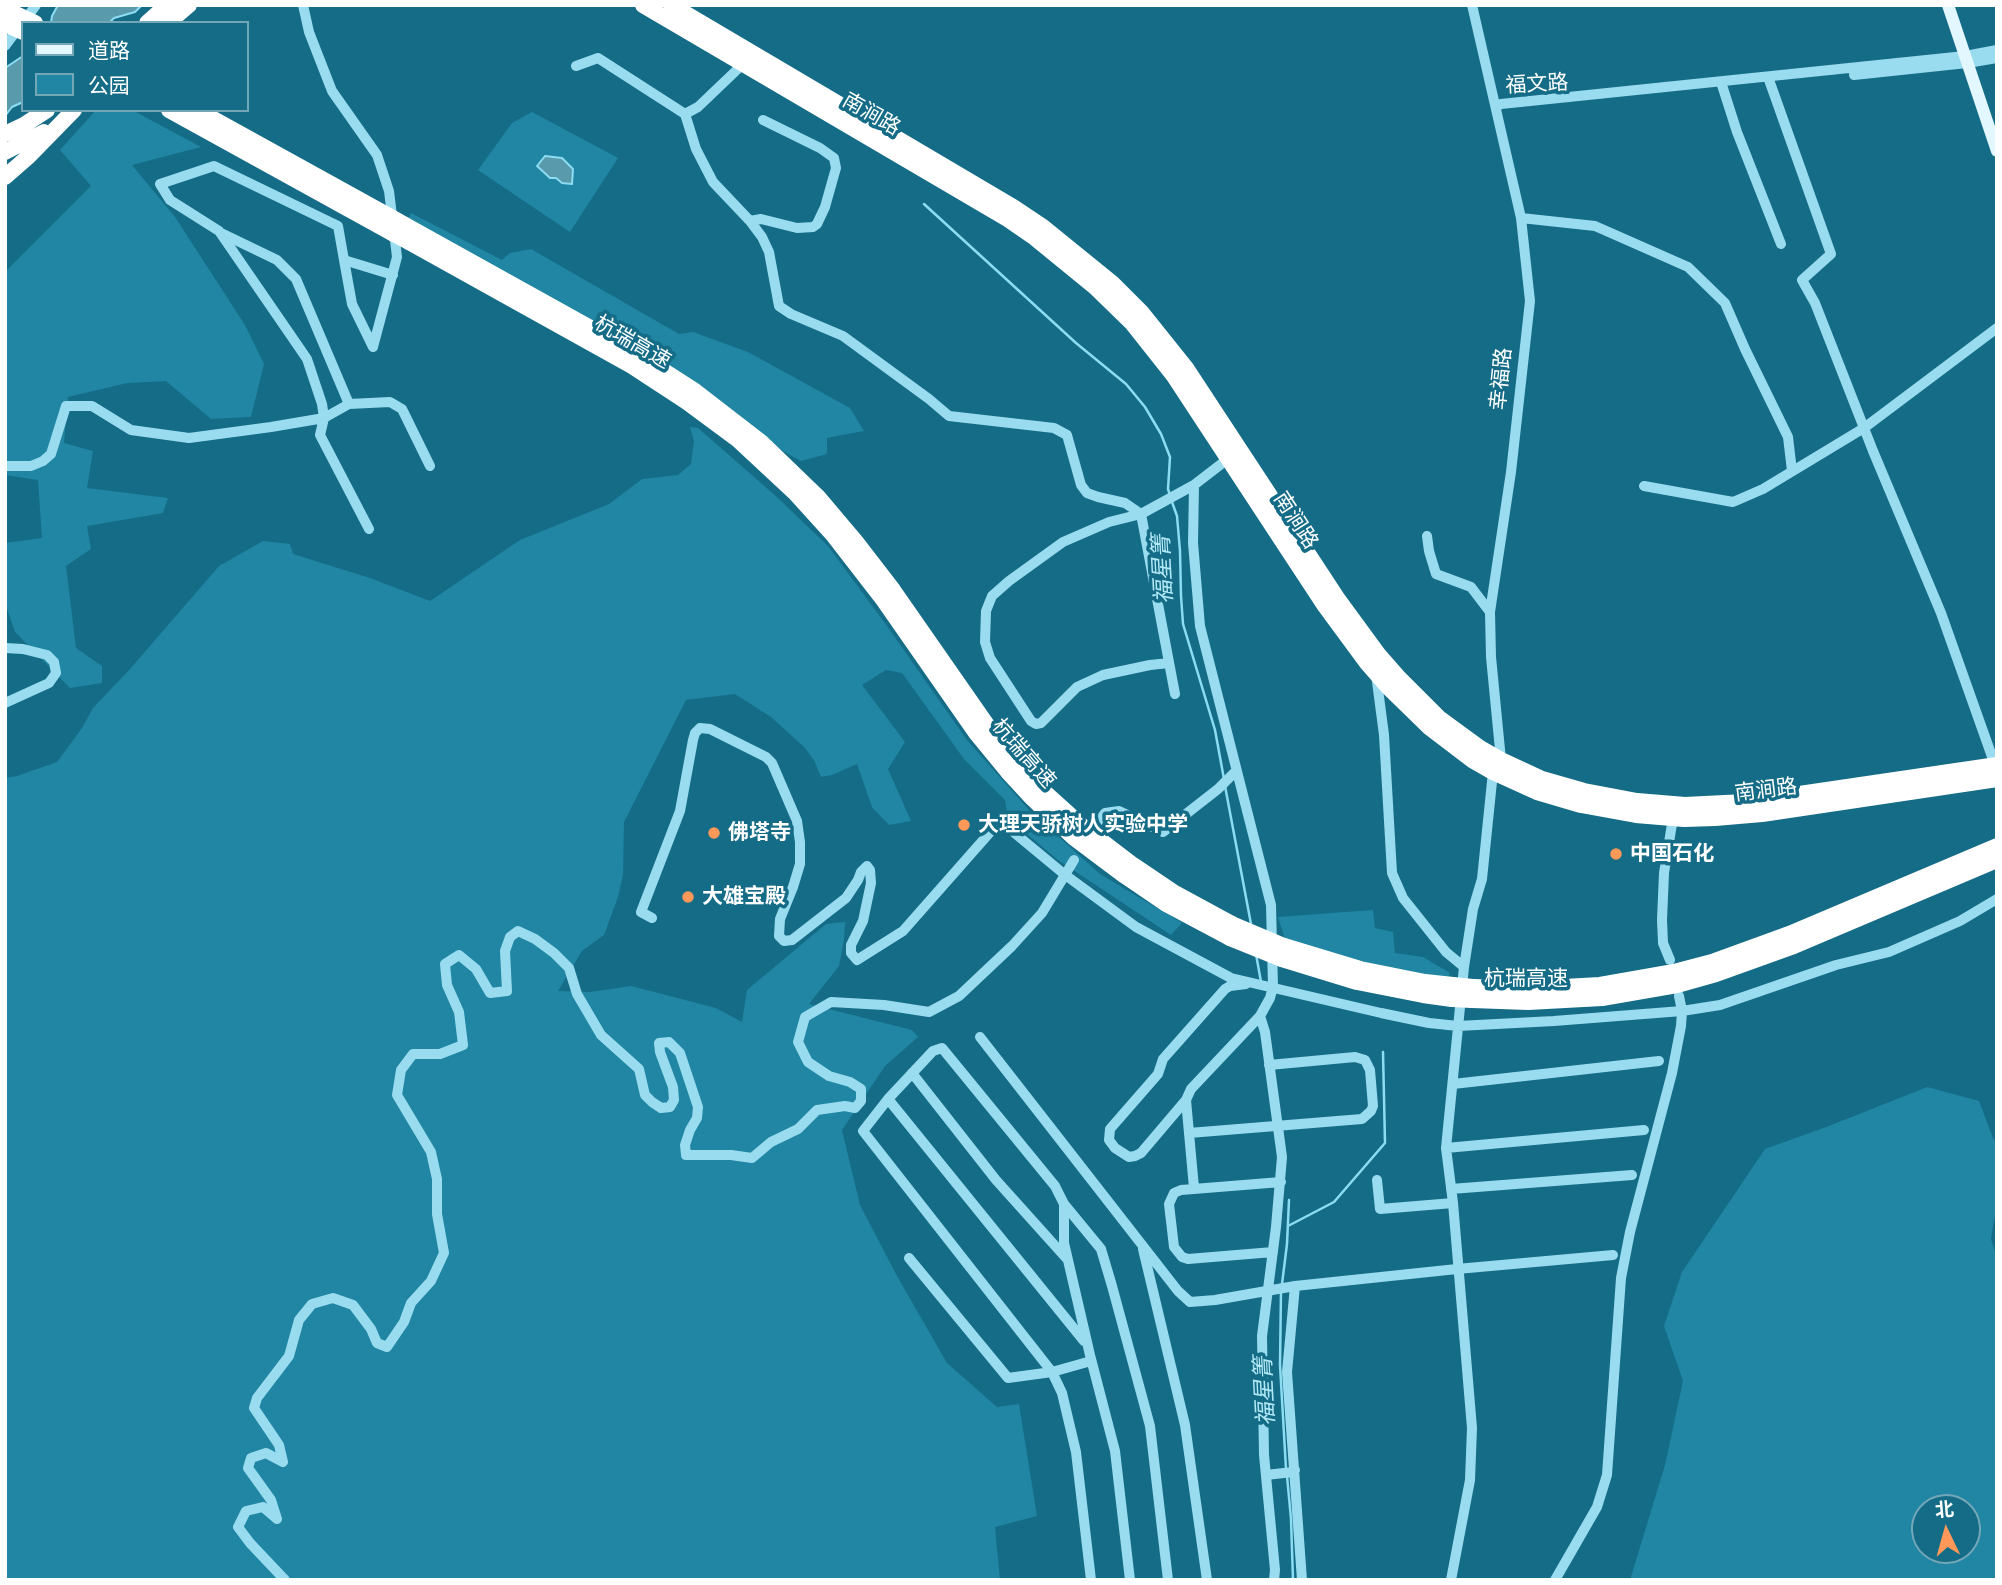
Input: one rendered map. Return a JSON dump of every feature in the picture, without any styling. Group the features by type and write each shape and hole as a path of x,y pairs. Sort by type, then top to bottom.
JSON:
{"highway":[{"path":"148,21 167,5"},
{"path":"170,21 190,5"},
{"name":"南涧路","path":"643,5 1006,218 1081,274 1117,307 1148,341 1398,678 1439,718 1497,766 1537,792 1618,813 1673,818 1715,818 1754,815 1996,769"},
{"name":"南涧路","path":"671,5 1013,206 1112,282 1186,368 1325,606 1376,673 1409,709 1472,760 1584,791 1637,801 1685,804 1745,802 1996,769"},
{"path":"5,9 31,21"},
{"path":"5,24 21,31"},
{"path":"5,134 45,112"},
{"path":"5,152 54,127 72,112"},
{"path":"5,177 72,112"},
{"name":"杭瑞高速","path":"173,112 649,360 712,403 761,442 818,497 905,606 986,725 1041,789 1082,826 1133,865 1231,931"},
{"name":"杭瑞高速","path":"201,112 389,216 408,242 641,372 737,439 794,493 846,551 1002,766 1073,837 1177,911 1283,953 1403,978 1452,992 1528,1003 1602,998 1678,985 1716,975 1794,946 1997,860"},
{"name":"杭瑞高速","path":"1473,994 1600,985 1712,962 1788,934 1997,846"}],"main road":[{"path":"1948,5 1997,151"}],"street":[{"path":"24,21 36,5"},
{"path":"303,5 309,32 332,91 377,155 389,191 397,257 373,347 352,303 338,226 214,166 160,184 170,200 219,231 277,260 296,279 349,404"},
{"name":"幸福路","path":"1451,1580 1470,1480 1472,1428 1446,1148 1464,967 1473,909 1482,879 1497,766 1490,612 1511,472 1530,301 1521,218 1472,5"},
{"path":"5,46 21,26"},
{"name":"福文路","path":"1966,59 1997,50"},
{"path":"576,66 598,58 685,114 696,149 713,182 762,237 769,252 779,306 791,314 843,336 949,416 1054,428 1067,435 1080,485 1087,493 1125,503 1140,514 1175,694"},
{"name":"福文路","path":"1496,107 1501,104 1997,58"},
{"path":"685,114 698,107 743,64"},
{"path":"1769,80 1831,254 1802,280 1815,303 1941,613 1996,769"},
{"path":"1722,85 1737,132 1782,244"},
{"path":"750,221 761,219 797,228 813,227 825,207 836,168 834,158 820,148 763,120"},
{"path":"1521,218 1595,226 1688,267 1725,303 1788,437 1792,471"},
{"path":"219,231 307,359 322,404 324,418 320,435 369,529"},
{"path":"344,260 393,275"},
{"path":"1644,486 1733,502 1763,489 1864,428 1997,328"},
{"path":"5,466 31,466 51,454 66,407 92,406 131,430 189,438 324,418 349,404 390,402 402,409 430,466"},
{"path":"1169,663 1103,675 1077,687 1041,723 1036,724 1031,721 990,658 985,642 986,611 992,596 1063,542 1166,502 1235,455"},
{"path":"1194,485 1193,543 1200,626 1233,774 1271,905 1270,998 1260,1016 1191,1089 1186,1100 1141,1153 1125,1156 1109,1140 1110,1129 1158,1074 1163,1059 1225,989 1253,984"},
{"path":"1427,536 1436,574 1471,587 1490,612"},
{"path":"5,648 47,655 54,662 56,673 49,682 5,702"},
{"path":"1376,673 1384,735 1392,873 1404,898 1446,952 1464,967"},
{"path":"652,918 641,912 680,811 693,740 700,728 710,729 766,757 772,763 797,821 800,864 780,919 779,936 784,941 792,940 846,898 861,872 867,866 870,870 871,883 863,921 850,945 851,953 857,960 903,931 1000,821 1065,874 1136,926 1231,978 1381,1013 1458,1026 1682,1011 1720,1005 1836,965 1888,952 1960,921 1997,899"},
{"path":"1099,821 1105,813 1119,811 1163,832 1233,774"},
{"path":"1670,960 1663,943 1661,920 1664,873 1673,818"},
{"path":"285,1580 238,1527 246,1511 263,1507 277,1519 271,1500 248,1468 251,1458 266,1453 283,1462 279,1445 254,1408 257,1398 289,1356 299,1320 312,1304 333,1298 353,1305 371,1329 377,1343 387,1347 404,1322 411,1303 431,1280 444,1254 437,1214 437,1179 431,1153 397,1095 401,1070 413,1054 440,1054 463,1045 459,1012 447,985 445,964 458,955 476,969 490,993 507,991 505,951 510,937 518,931 535,939 569,968 577,994 601,1035 639,1069 645,1095 661,1108 670,1107 674,1100 673,1087 659,1043 669,1042 680,1053 698,1107 697,1118 685,1145 686,1155 752,1158 771,1142 798,1129 817,1110 845,1106 855,1108 861,1101 861,1089 850,1082 829,1076 808,1062 797,1042 806,1017 831,1002 884,1005 929,1012 959,996 1012,946 1042,913 1074,860"},
{"path":"1555,1580 1597,1507 1607,1475 1621,1278 1630,1232 1672,1073 1681,1026 1679,996"},
{"path":"1260,1016 1265,1032 1282,1157 1271,1291 1262,1336 1266,1475 1274,1580"},
{"path":"980,1037 1178,1291 1190,1302 1292,1287 1613,1255"},
{"path":"1091,1580 1076,1452 1062,1393 1052,1372 863,1131 912,1073 933,1051 942,1048 1055,1186 1064,1203 1101,1249 1150,1426 1168,1580"},
{"path":"1189,1133 1369,1115 1373,1106 1370,1070 1364,1060 1355,1057 1269,1065"},
{"path":"1453,1084 1659,1061"},
{"path":"912,1073 996,1180 1068,1262"},
{"path":"888,1099 1088,1346"},
{"path":"1186,1100 1194,1188"},
{"path":"1446,1148 1644,1130"},
{"path":"1451,1189 1632,1175"},
{"path":"1377,1180 1380,1209 1452,1203"},
{"path":"1273,1252 1188,1259 1175,1250 1170,1200 1177,1191 1194,1188 1280,1182"},
{"path":"1064,1203 1064,1243 1115,1451 1130,1580"},
{"path":"1142,1245 1185,1426 1207,1580"},
{"path":"909,1258 1007,1378 1052,1372 1091,1361"},
{"path":"1292,1287 1287,1373 1302,1580"},
{"path":"1266,1475 1294,1471"}],"green space":[{"path":"94,112 136,112 201,147 132,165 175,217 245,325 264,364 251,417 211,419 166,381 127,383 68,397 64,443 93,451 87,488 168,498 163,513 87,526 91,549 66,566 76,648 102,666 102,683 70,688 15,632 5,603 5,543 42,538 38,480 5,475 5,272 91,186 60,150"},
{"path":"532,112 618,158 570,232 478,170 512,123"},
{"path":"411,213 502,260 510,253 531,249 679,334 693,332 748,352 850,408 864,431 827,438 827,454 801,461 408,220"},
{"path":"690,427 698,428 828,546 967,740 1029,810 1100,874 1182,923 1171,935 1058,860 1008,818 1005,800 964,759 902,673 886,670 862,685 905,742 888,769 911,821 889,825 872,807 857,764 821,777 814,760 804,747 771,717 735,694 686,700 624,822 623,875 604,935 582,951 558,991 590,992 631,986 716,1008 742,1022 747,990 826,924 845,922 839,966 809,1004 912,1030 918,1037 885,1066 842,1130 860,1205 947,1363 997,1407 1019,1404 1037,1516 995,1527 1000,1580 5,1580 5,778 57,762 93,708 219,566 263,541 290,544 293,554 370,578 430,601 520,540 609,504 642,479 678,475 691,464 694,441"},
{"path":"1373,910 1375,928 1393,932 1395,953 1423,957 1450,973 1448,978 1394,970 1328,954 1285,939 1278,917"},
{"path":"1927,1087 1979,1101 1997,1143 1997,1217 1994,1219 1991,1239 1997,1258 1997,1580 1630,1580 1665,1465 1683,1381 1664,1326 1682,1272 1765,1149"}],"shaded area":[{"path":"58,5 142,5 135,12 111,21 51,21"},
{"path":"21,57 21,103 12,107 5,116 5,68"},
{"path":"545,156 562,158 573,169 572,184 550,178 537,166"}],"waterway":[{"name":"福星箐","path":"924,204 1076,343 1126,384 1145,407 1161,434 1170,457 1170,495"},
{"name":"福星箐","path":"1172,502 1177,516 1183,624 1215,730 1224,779"},
{"name":"福星箐","path":"1225,786 1251,924"},
{"name":"福星箐","path":"1256,954 1261,982"},
{"path":"1288,1226 1334,1202 1385,1143 1383,1052"},
{"name":"福星箐","path":"1282,1284 1289,1200"},
{"name":"福星箐","path":"1281,1290 1280,1365 1286,1469"},
{"name":"福星箐","path":"1287,1476 1293,1580"}],"place":[{"name":"大理天骄树人实验中学","path":"964,825"},
{"name":"佛塔寺","path":"714,833"},
{"name":"中国石化","path":"1616,854"},
{"name":"大雄宝殿","path":"688,897"}]}
